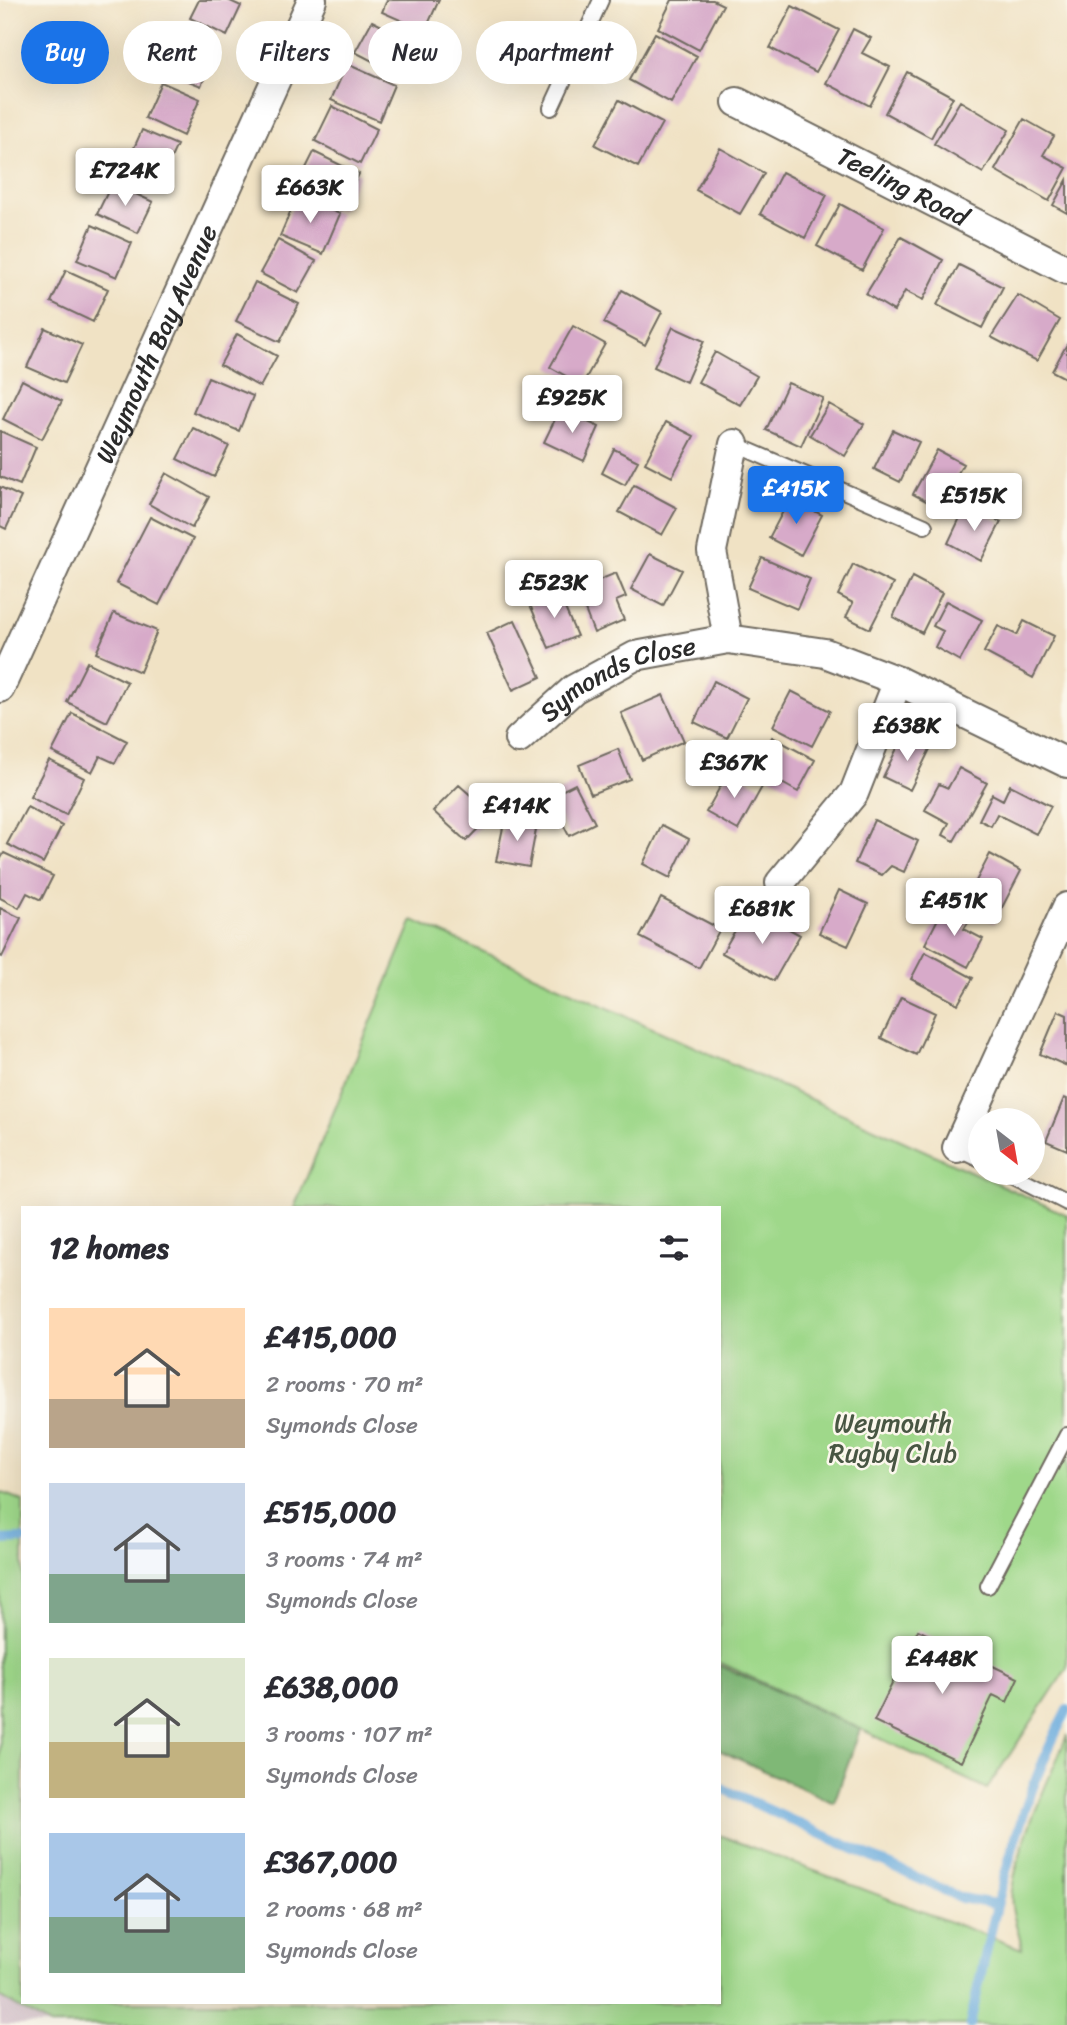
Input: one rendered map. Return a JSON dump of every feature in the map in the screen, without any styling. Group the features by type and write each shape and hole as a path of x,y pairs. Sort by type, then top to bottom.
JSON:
{"street":[{"name":"Weymouth Bay Avenue","path":"0,688 312,0"},
{"name":"Teeling Road","path":"737,102 1067,270"},
{"name":"Symonds Close","path":"728,639 712,551 734,444"},
{"name":"Symonds Close","path":"519,739 574,689 635,656 728,639 825,653 898,681 1067,763"},
{"path":"780,883 854,793 898,681"},
{"path":"990,1108 1057,957 1067,907"}],"lane":[{"path":"551,108 601,0"},
{"path":"734,444 925,526"},
{"path":"1032,1185 1067,1203"},
{"path":"988,1586 1067,1434"}],"shaded area":[{"path":"0,1997 50,2025 0,2025"}],"green space":[{"name":"Weymouth Rugby Club","path":"413,920 968,1170 968,1185 1000,1185 1067,1215 1067,1668 987,1789 721,1663 721,1206 295,1206"},
{"path":"0,1492 21,1500 21,2004 721,2004 721,1836 1022,1949 1012,1905 1016,1870 1035,1811 1067,1735 1067,2025 50,2025 0,1997"},
{"path":"721,1666 860,1729 834,1803 721,1751"}],"building":[{"path":"199,0 228,0 241,6 227,36 222,34 222,21 196,21 190,18"},
{"path":"387,0 439,0 430,21 402,21 382,12"},
{"path":"672,0 713,0 723,5 699,50 658,28"},
{"path":"792,6 839,30 816,72 770,48"},
{"path":"368,28 368,59 355,52"},
{"path":"853,29 871,38 862,53 890,67 870,106 826,83"},
{"path":"655,33 697,56 671,103 636,84 637,66"},
{"path":"354,67 368,73 368,84 394,85 379,121 331,100 338,84 354,84"},
{"path":"907,72 953,97 931,138 885,113"},
{"path":"160,84 200,99 183,136 145,118"},
{"path":"619,100 662,123 638,167 595,145"},
{"path":"960,101 1009,130 983,173 934,144"},
{"path":"332,106 377,129 360,164 315,141"},
{"path":"1024,119 1054,136 1043,155 1067,168 1049,201 995,170"},
{"path":"142,130 177,145 159,184 125,168"},
{"path":"720,148 764,173 740,214 696,190"},
{"path":"314,152 359,174 341,210 296,188"},
{"path":"782,172 827,195 805,238 760,214"},
{"path":"1067,180 1067,213 1053,205"},
{"path":"112,183 153,202 138,233 97,214"},
{"path":"297,196 340,214 323,254 280,236"},
{"path":"840,204 884,228 862,270 817,246"},
{"path":"92,225 132,243 117,277 77,260"},
{"path":"901,237 943,260 923,300 905,291 894,311 866,294"},
{"path":"278,240 316,261 298,293 260,273"},
{"path":"959,265 1003,287 982,328 937,305"},
{"path":"66,270 108,289 93,322 51,302"},
{"path":"255,282 299,304 280,342 236,321"},
{"path":"622,290 662,312 645,345 604,323"},
{"path":"1018,295 1060,320 1037,361 991,337"},
{"path":"573,326 605,344 582,385 550,367"},
{"path":"673,327 704,341 686,382 654,367"},
{"path":"45,328 82,345 64,383 27,367"},
{"path":"237,334 277,356 260,387 220,365"},
{"path":"1067,344 1067,379 1052,371"},
{"path":"715,352 757,376 740,405 698,382"},
{"path":"208,377 253,396 239,431 193,412"},
{"path":"22,380 62,401 42,439 3,419"},
{"path":"788,383 823,398 801,446 766,430"},
{"path":"829,404 864,424 845,456 810,435"},
{"path":"560,409 599,427 584,461 544,442"},
{"path":"666,422 694,436 672,477 645,463"},
{"path":"193,428 229,446 214,477 177,459"},
{"path":"893,430 919,442 900,482 874,469"},
{"path":"0,431 36,447 20,485 0,477"},
{"path":"614,449 638,461 625,485 602,473"},
{"path":"937,450 963,464 939,508 913,494"},
{"path":"166,473 209,497 192,528 149,504"},
{"path":"634,485 677,508 662,535 619,512"},
{"path":"0,487 21,497 6,529 0,526"},
{"path":"790,498 822,515 801,555 769,538"},
{"path":"966,505 1001,522 981,561 948,543"},
{"path":"150,517 193,539 159,605 116,583"},
{"path":"650,554 682,570 663,606 631,589"},
{"path":"762,558 810,579 797,609 748,588"},
{"path":"853,564 893,584 870,629 846,617 853,603 838,595"},
{"path":"616,573 626,597 616,601 624,620 594,633 577,589"},
{"path":"912,577 942,593 922,633 893,617"},
{"path":"558,592 577,636 549,648 530,605"},
{"path":"946,601 982,620 960,661 935,647 943,631 933,626"},
{"path":"114,613 157,631 140,672 96,653"},
{"path":"515,620 541,677 513,690 487,633"},
{"path":"1024,621 1054,636 1033,678 984,652 998,626 1017,635"},
{"path":"87,662 127,682 107,722 67,702"},
{"path":"714,681 747,698 727,738 694,722"},
{"path":"791,691 830,711 812,746 773,726"},
{"path":"663,695 684,741 642,760 621,713"},
{"path":"72,713 127,741 115,763 100,756 92,772 52,752"},
{"path":"903,736 930,749 910,790 883,777"},
{"path":"772,737 815,760 798,792 755,768"},
{"path":"618,749 630,779 591,794 579,765"},
{"path":"49,760 84,778 66,815 30,797"},
{"path":"959,768 987,783 954,841 943,835 949,823 925,810 939,784 948,788"},
{"path":"730,769 762,787 738,830 706,812"},
{"path":"575,784 595,823 569,836 549,797"},
{"path":"459,785 492,814 466,841 433,811"},
{"path":"1010,785 1051,806 1036,834 997,814 991,826 979,820 992,794 1003,800"},
{"path":"27,807 62,826 43,863 7,844"},
{"path":"505,818 537,824 529,867 496,861"},
{"path":"874,820 918,841 904,872 891,866 882,875 855,863"},
{"path":"662,825 689,839 670,878 643,864"},
{"path":"4,853 53,876 41,900 27,893 19,908 0,898 0,860"},
{"path":"990,854 1021,871 994,923 963,906"},
{"path":"839,890 868,904 848,946 819,933"},
{"path":"661,898 720,929 699,968 640,937"},
{"path":"944,907 969,921 964,929 983,939 968,967 925,944"},
{"path":"0,908 21,918 2,957 0,956"},
{"path":"762,914 800,935 774,981 722,953 740,922 753,930"},
{"path":"925,952 973,978 958,1004 911,979"},
{"path":"901,997 935,1013 916,1055 881,1038"},
{"path":"1058,1011 1067,1015 1067,1066 1040,1054"},
{"path":"1064,1098 1067,1099 1067,1150 1046,1141"},
{"path":"918,1630 1018,1678 1007,1702 993,1695 961,1762 874,1721"}],"waterway":[{"path":"0,1540 21,1539"},
{"path":"970,2025 997,1904 1020,1824 1049,1747 1067,1710"},
{"path":"721,1788 961,1898 995,1904"}]}
